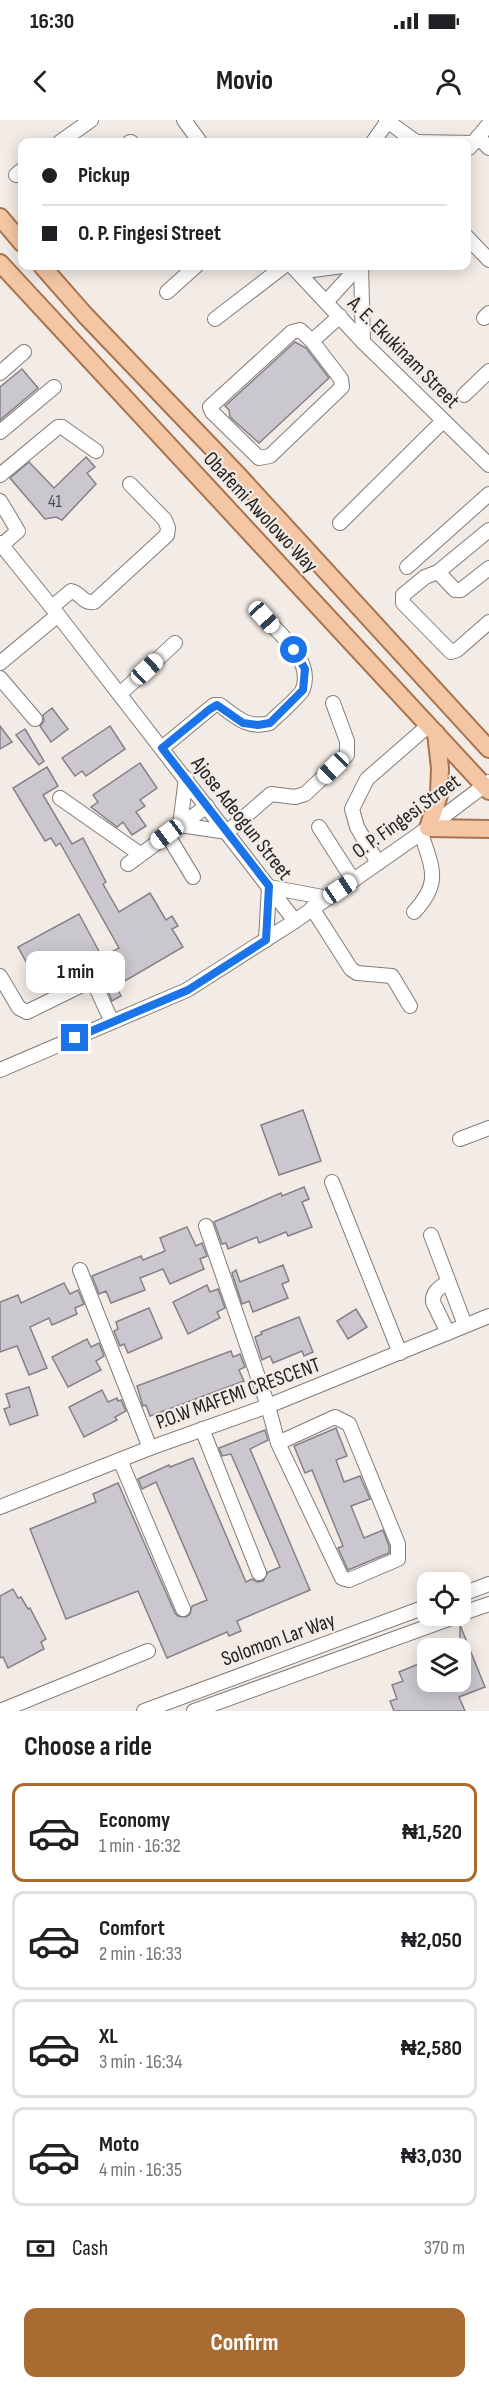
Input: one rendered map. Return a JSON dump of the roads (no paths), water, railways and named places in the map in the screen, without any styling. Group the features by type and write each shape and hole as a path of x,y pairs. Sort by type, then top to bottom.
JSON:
{"main road":[{"path":"0,217 18,238"},
{"name":"Obafemi Awolowo Way","path":"0,263 432,729 488,786"},
{"name":"Obafemi Awolowo Way","path":"46,270 238,475 489,749"},
{"path":"432,729 440,768 439,795 424,831 489,829"}],"street":[{"path":"66,138 91,120"},
{"path":"184,120 197,138"},
{"path":"376,138 387,121 410,138"},
{"path":"489,124 473,143 489,147"},
{"path":"471,241 489,260"},
{"path":"167,292 192,270"},
{"path":"215,320 279,270"},
{"name":"A. E. Ekukinam Street","path":"296,270 363,342 489,465"},
{"path":"326,302 356,270"},
{"path":"360,270 363,342"},
{"path":"312,341 340,316"},
{"path":"300,330 312,341 341,379 342,387 270,456 259,458 212,412 210,407 292,332 300,330"},
{"path":"0,373 24,352"},
{"path":"464,395 489,370"},
{"path":"0,432 54,387"},
{"path":"340,523 443,421"},
{"path":"0,475 58,427 62,427 96,451"},
{"path":"0,663 55,611 71,591 74,591 85,602 94,602 167,535 168,528 165,520 130,484"},
{"path":"407,567 489,494"},
{"path":"0,501 18,531 1,544"},
{"path":"489,530 438,572 425,577 403,595 403,603 451,652 457,650 489,622"},
{"name":"Ajose Adeogun Street","path":"1,544 186,778 295,921"},
{"path":"438,572 455,590 461,590 489,568"},
{"path":"162,748 214,705 220,705 243,723 270,723 303,690 305,669 294,650 264,617"},
{"path":"120,694 175,644"},
{"path":"0,678 35,719"},
{"path":"180,825 227,832 271,794 295,797 305,794 347,755 347,741 333,703"},
{"path":"378,863 357,827 352,809 368,779 432,729"},
{"path":"180,825 186,778"},
{"name":"O. P. Fingesi Street","path":"0,1070 188,990 295,921 488,786"},
{"path":"60,798 140,854"},
{"path":"128,864 207,806"},
{"path":"319,827 353,880"},
{"path":"414,912 429,895 433,871 424,831"},
{"path":"167,834 193,877"},
{"path":"266,940 269,886 328,898"},
{"path":"312,908 351,969 357,973 392,976 410,1006"},
{"path":"0,976 19,1008 27,1012 90,983 96,987 112,1022"},
{"path":"460,1139 489,1128"},
{"path":"332,1182 400,1353"},
{"path":"206,1226 279,1443 342,1578 348,1580 398,1559 398,1544 349,1424 336,1417 279,1443"},
{"path":"431,1235 465,1325"},
{"path":"80,1270 150,1448"},
{"path":"448,1281 434,1292 432,1297 432,1302 448,1333"},
{"name":"P.O.W MAFEMI CRESCENT","path":"0,1507 150,1448 268,1406 489,1316"},
{"path":"202,1429 259,1573"},
{"path":"120,1460 183,1609"},
{"path":"471,1590 489,1584"},
{"name":"Solomon Lar Way","path":"471,1611 489,1604"},
{"name":"Solomon Lar Way","path":"144,1711 417,1610"},
{"name":"Solomon Lar Way","path":"194,1711 429,1626"},
{"path":"9,1709 148,1651"}]}
